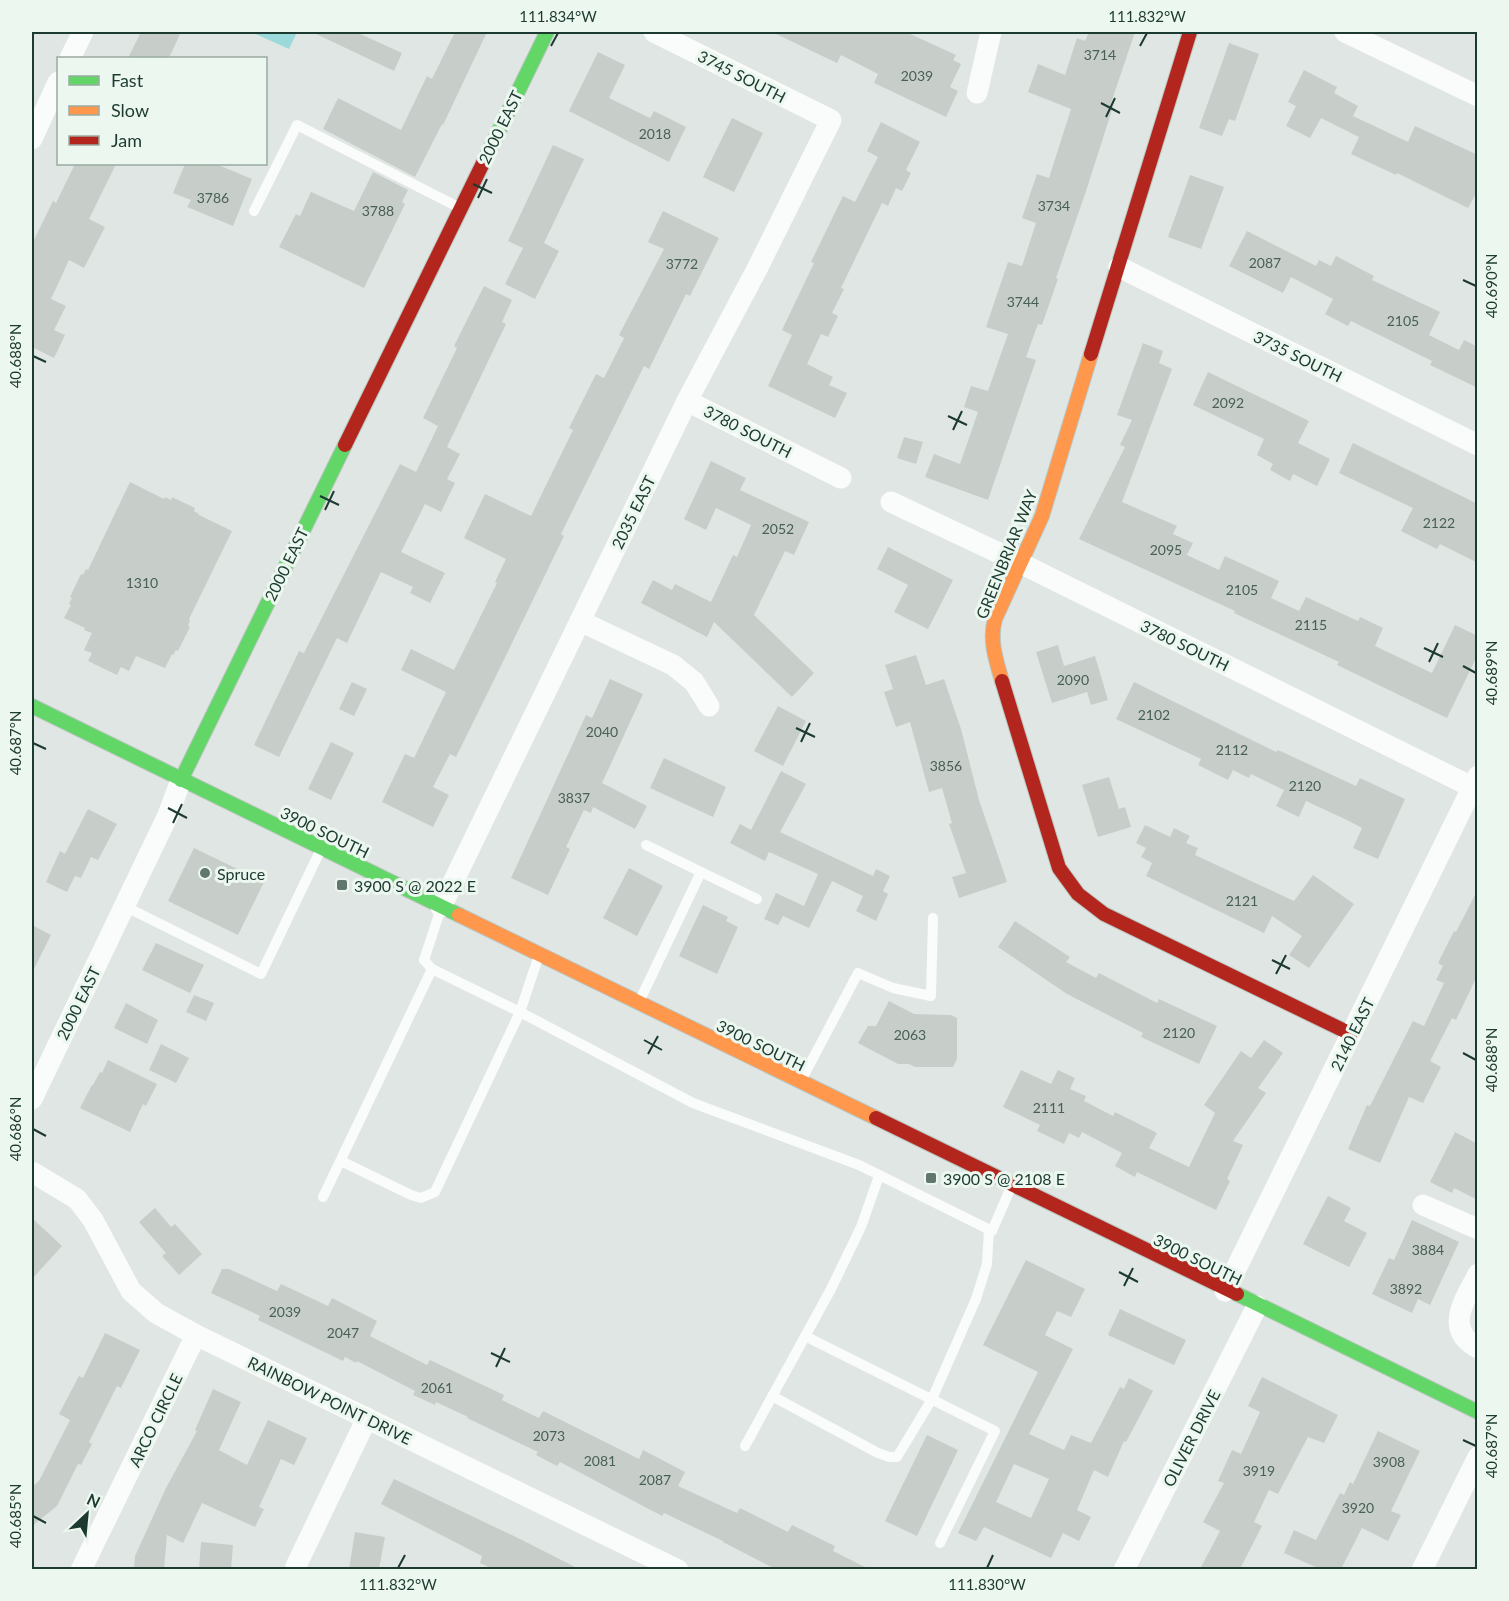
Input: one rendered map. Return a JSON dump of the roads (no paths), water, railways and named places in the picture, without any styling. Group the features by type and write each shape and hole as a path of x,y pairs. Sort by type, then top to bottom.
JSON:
{"street":[{"path":"70,57 83,32"},
{"name":"2000 EAST","path":"32,1099 168,815 181,780 547,32"},
{"name":"3745 SOUTH","path":"654,32 831,120"},
{"path":"977,93 992,32"},
{"name":"GREENBRIAR WAY","path":"1190,32 1042,516 995,619 992,630 994,654 1059,868 1070,887 1104,914 1352,1034"},
{"path":"1345,32 1478,96"},
{"path":"32,139 57,84"},
{"name":"2035 EAST","path":"441,907 687,401 757,269 831,120"},
{"name":"3735 SOUTH","path":"1119,267 1478,445"},
{"name":"3780 SOUTH","path":"687,401 841,478"},
{"name":"3780 SOUTH","path":"891,502 1476,784"},
{"path":"580,621 673,665 694,682 709,706"},
{"name":"3900 SOUTH","path":"32,706 1011,1186 1478,1412"},
{"name":"2140 EAST","path":"1225,1290 1476,784"},
{"name":"RAINBOW POINT DRIVE","path":"32,1172 77,1199 93,1220 131,1291 156,1313 196,1335 678,1569"},
{"path":"1423,1205 1478,1229"},
{"path":"1478,1274 1462,1307 1458,1321 1462,1336 1478,1348"},
{"name":"OLIVER DRIVE","path":"1124,1569 1257,1306"},
{"name":"ARCO CIRCLE","path":"81,1569 196,1335"},
{"path":"296,1566 367,1418"},
{"path":"1422,1569 1478,1457"}],"lane":[{"path":"254,211 297,125 460,208"},
{"path":"646,845 757,899"},
{"path":"124,906 261,974 321,848"},
{"path":"638,1003 701,872"},
{"path":"441,907 424,960 432,969 520,1012 693,1103 859,1165 992,1231 1011,1186"},
{"path":"800,1082 858,973 893,988 931,996 933,918"},
{"path":"341,1161 411,1195 421,1198 435,1192 520,1012 539,955"},
{"path":"323,1197 432,969"},
{"path":"745,1446 861,1227 879,1176"},
{"path":"772,1396 889,1457 897,1457 932,1399 976,1299 987,1264 989,1230"},
{"path":"805,1336 995,1431 940,1543"}],"water":[{"path":"251,32 297,32 289,49"}],"place":[{"name":"Spruce","path":"205,873"},
{"name":"3900 S @ 2022 E","path":"342,885"},
{"name":"3900 S @ 2108 E","path":"931,1178"}]}
